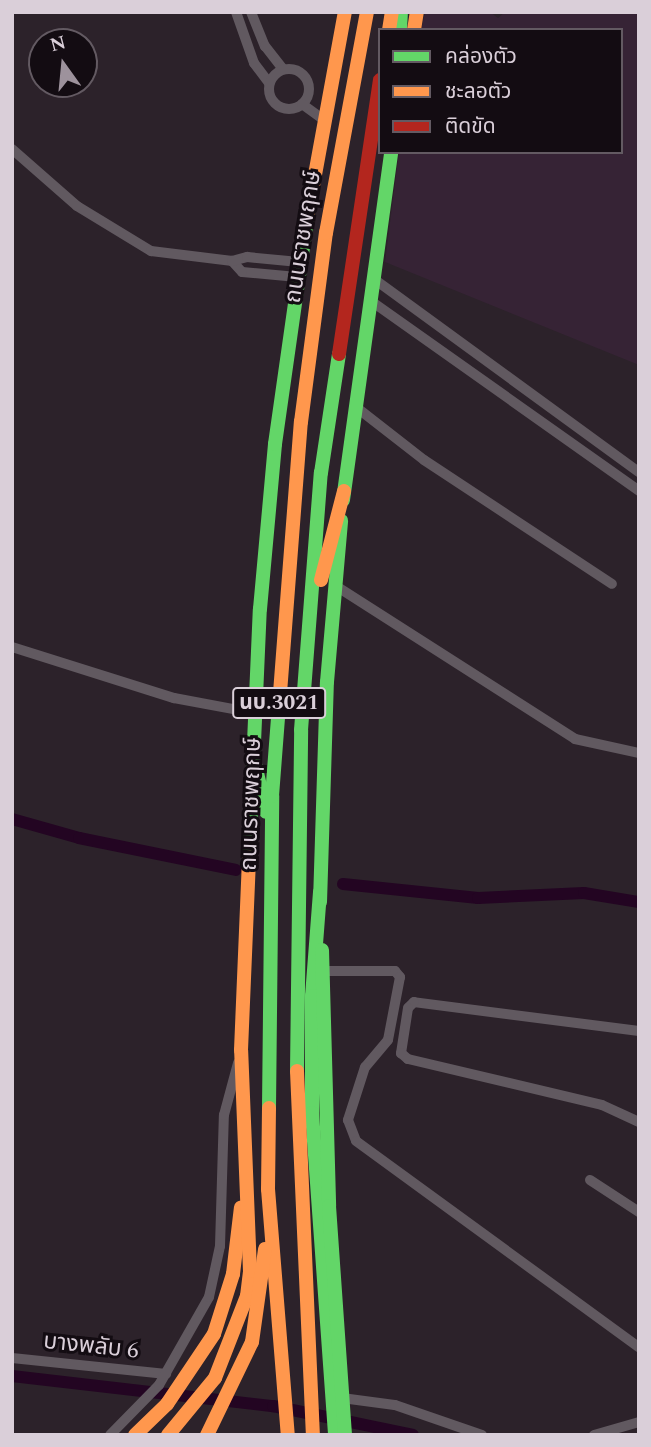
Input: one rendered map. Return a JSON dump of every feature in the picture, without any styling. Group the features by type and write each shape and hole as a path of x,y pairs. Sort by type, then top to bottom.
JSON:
{"main road":[{"name":"ถนนราชพฤกษ์","path":"255,764 254,713 271,481 299,262 323,118 345,12"},
{"name":"ถนนราชพฤกษ์","path":"288,1434 268,1189 272,796 300,422 326,233 367,12"},
{"name":"ถนนราชพฤกษ์","path":"312,1433 295,903 321,473 335,364 378,93"},
{"name":"นบ.3021","path":"311,622 344,491 391,154"},
{"path":"341,1433 317,1229 312,996 320,892 327,692 344,491"},
{"path":"255,764 273,845"},
{"path":"168,1435 183,1420 223,1362 247,1296 249,1231 243,1181 241,1051 255,764"},
{"path":"320,892 329,1206 343,1405 341,1433"},
{"path":"135,1435 167,1404 200,1361 226,1301 243,1181"},
{"path":"206,1435 246,1357 264,1267 268,1189"}],"street":[{"path":"236,12 254,62 269,83 270,96 278,106 290,109 302,104 309,93 307,79 297,70 283,69 265,46 251,12"},
{"path":"269,83 283,69"},
{"path":"302,104 323,118"},
{"path":"12,149 77,206 151,251 232,261 247,257 299,262"},
{"path":"232,261 242,272 297,277"},
{"path":"374,279 639,472"},
{"path":"371,301 639,491"},
{"path":"356,407 424,460 612,584"},
{"path":"608,471 619,460"},
{"path":"336,586 575,739 639,753"},
{"path":"12,647 174,698 254,713"},
{"path":"322,971 396,971 400,977 388,1040 365,1067 348,1120 356,1141 639,1347"},
{"path":"639,1031 414,1002 408,1008 401,1053 408,1059 602,1105 639,1122"},
{"path":"110,1435 159,1385 209,1297 220,1246 224,1115 241,1051"},
{"path":"590,1180 639,1212"},
{"name":"บางพลับ 6","path":"12,1358 166,1374"},
{"path":"343,1405 395,1405 482,1435"},
{"path":"594,1435 639,1422"}],"shaded area":[{"path":"425,12 490,12 498,18 505,12 639,12 639,365 385,262 399,154 623,154 623,28 421,28"}],"waterway":[{"path":"12,819 79,838 236,870"},
{"path":"343,884 478,898 584,893 639,902"},
{"path":"12,1376 273,1406 413,1435"}],"traffic: fast":[{"path":"400,28 401,12"},
{"path":"343,500 391,154"},
{"path":"249,857 260,609 275,444 308,213"},
{"path":"297,1071 301,730 321,473 339,354"},
{"path":"320,902 327,682 341,521"},
{"path":"269,1108 272,796 280,693"},
{"path":"255,764 266,812"},
{"path":"320,892 312,996 312,1113 335,1435"},
{"path":"322,950 329,1206 345,1435"}],"traffic: slow":[{"path":"308,213 345,12"},
{"path":"280,693 301,422 326,233 367,12"},
{"path":"389,28 392,12"},
{"path":"414,28 417,12"},
{"path":"321,580 344,491"},
{"path":"168,1435 215,1378 247,1296 250,1271 241,1050 249,857"},
{"path":"297,1071 313,1435"},
{"path":"269,1108 268,1189 288,1435"},
{"path":"135,1435 167,1404 214,1334 233,1274 241,1207"},
{"path":"207,1435 252,1342 265,1249"}],"traffic: jam":[{"path":"339,354 378,93"}]}
